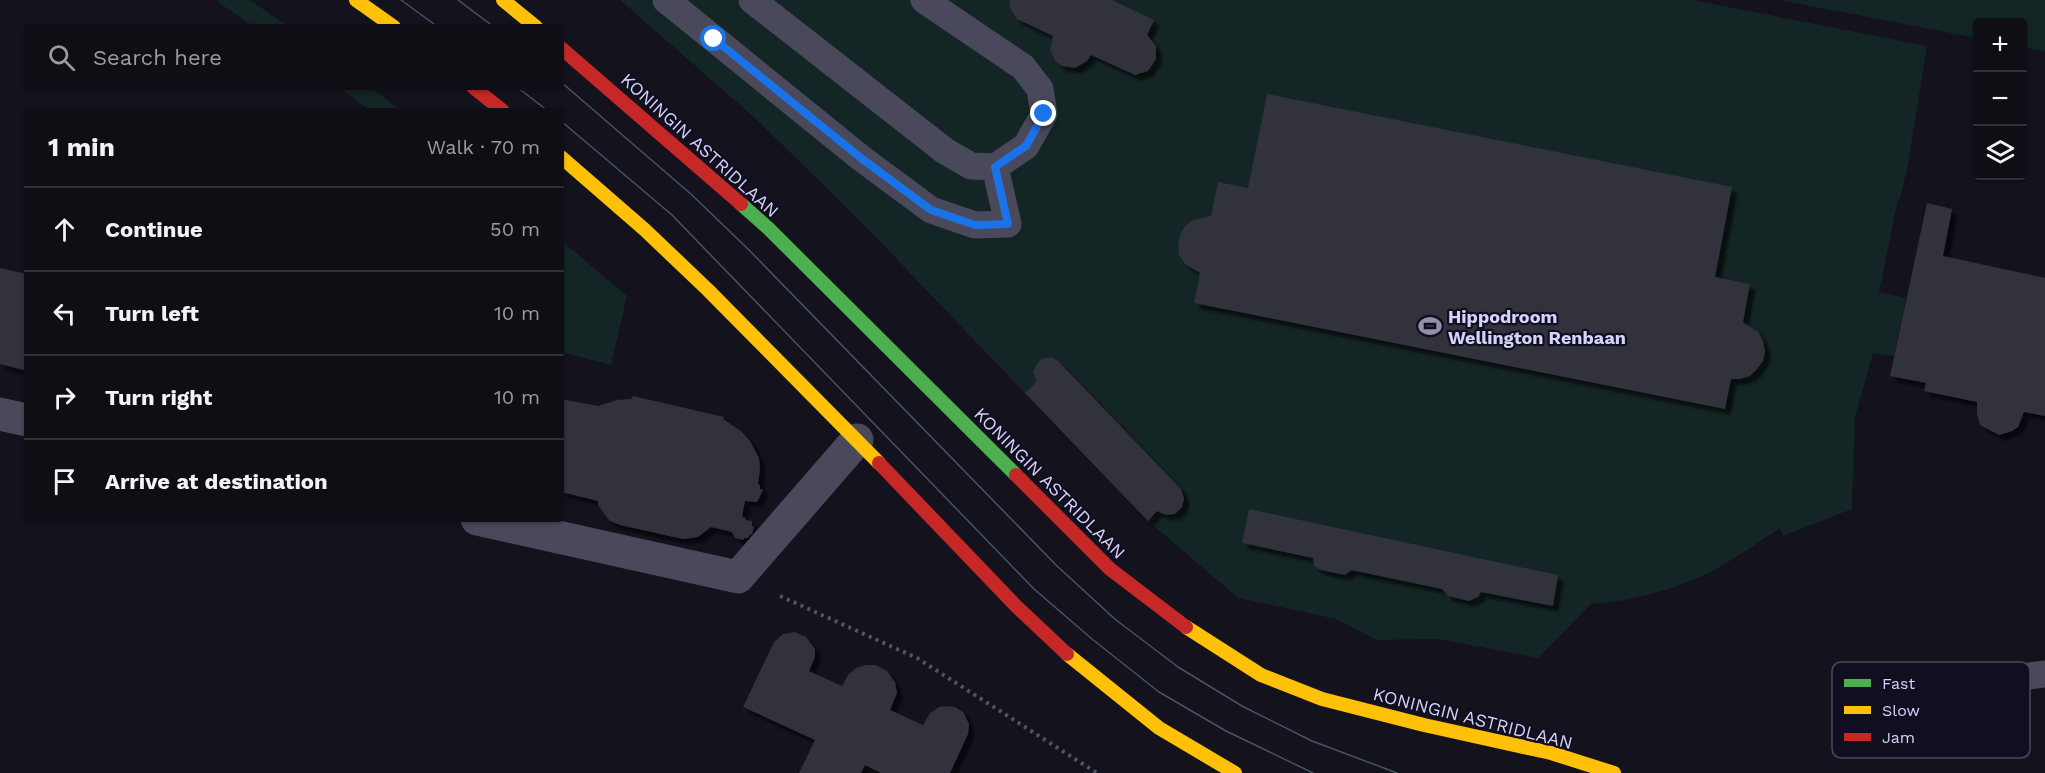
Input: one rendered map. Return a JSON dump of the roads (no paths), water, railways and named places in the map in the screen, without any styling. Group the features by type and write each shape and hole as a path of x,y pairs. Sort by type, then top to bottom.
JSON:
{"street":[{"path":"356,0 390,24"},
{"path":"503,0 532,24"},
{"name":"KONINGIN ASTRIDLAAN","path":"564,51 768,228 1110,569 1197,635 1261,675 1322,699 1424,725 1551,753 1614,773"},
{"path":"477,90 499,108"},
{"path":"564,160 645,230 708,290 857,440 1016,606 1080,666 1159,728 1235,773"},
{"path":"0,414 24,419"},
{"path":"490,522 738,577 857,440"}],"lane":[{"path":"666,0 861,158 931,210 975,225 1008,224 995,167"},
{"path":"752,0 945,151 971,166 995,167 1026,146 1044,114 1040,89 1023,67 924,0"},
{"path":"2030,676 2045,674"}],"tram line":[{"path":"401,0 434,24"},
{"path":"458,0 490,24"},
{"path":"564,85 692,195 748,249 1057,566 1116,620 1178,667 1242,706 1312,741 1397,773"},
{"path":"521,90 544,108"},
{"path":"564,124 672,215 1034,589 1159,692 1226,731 1313,773"}],"place":[{"name":"Hippodroom Wellington Renbaan","path":"1430,326"}]}
